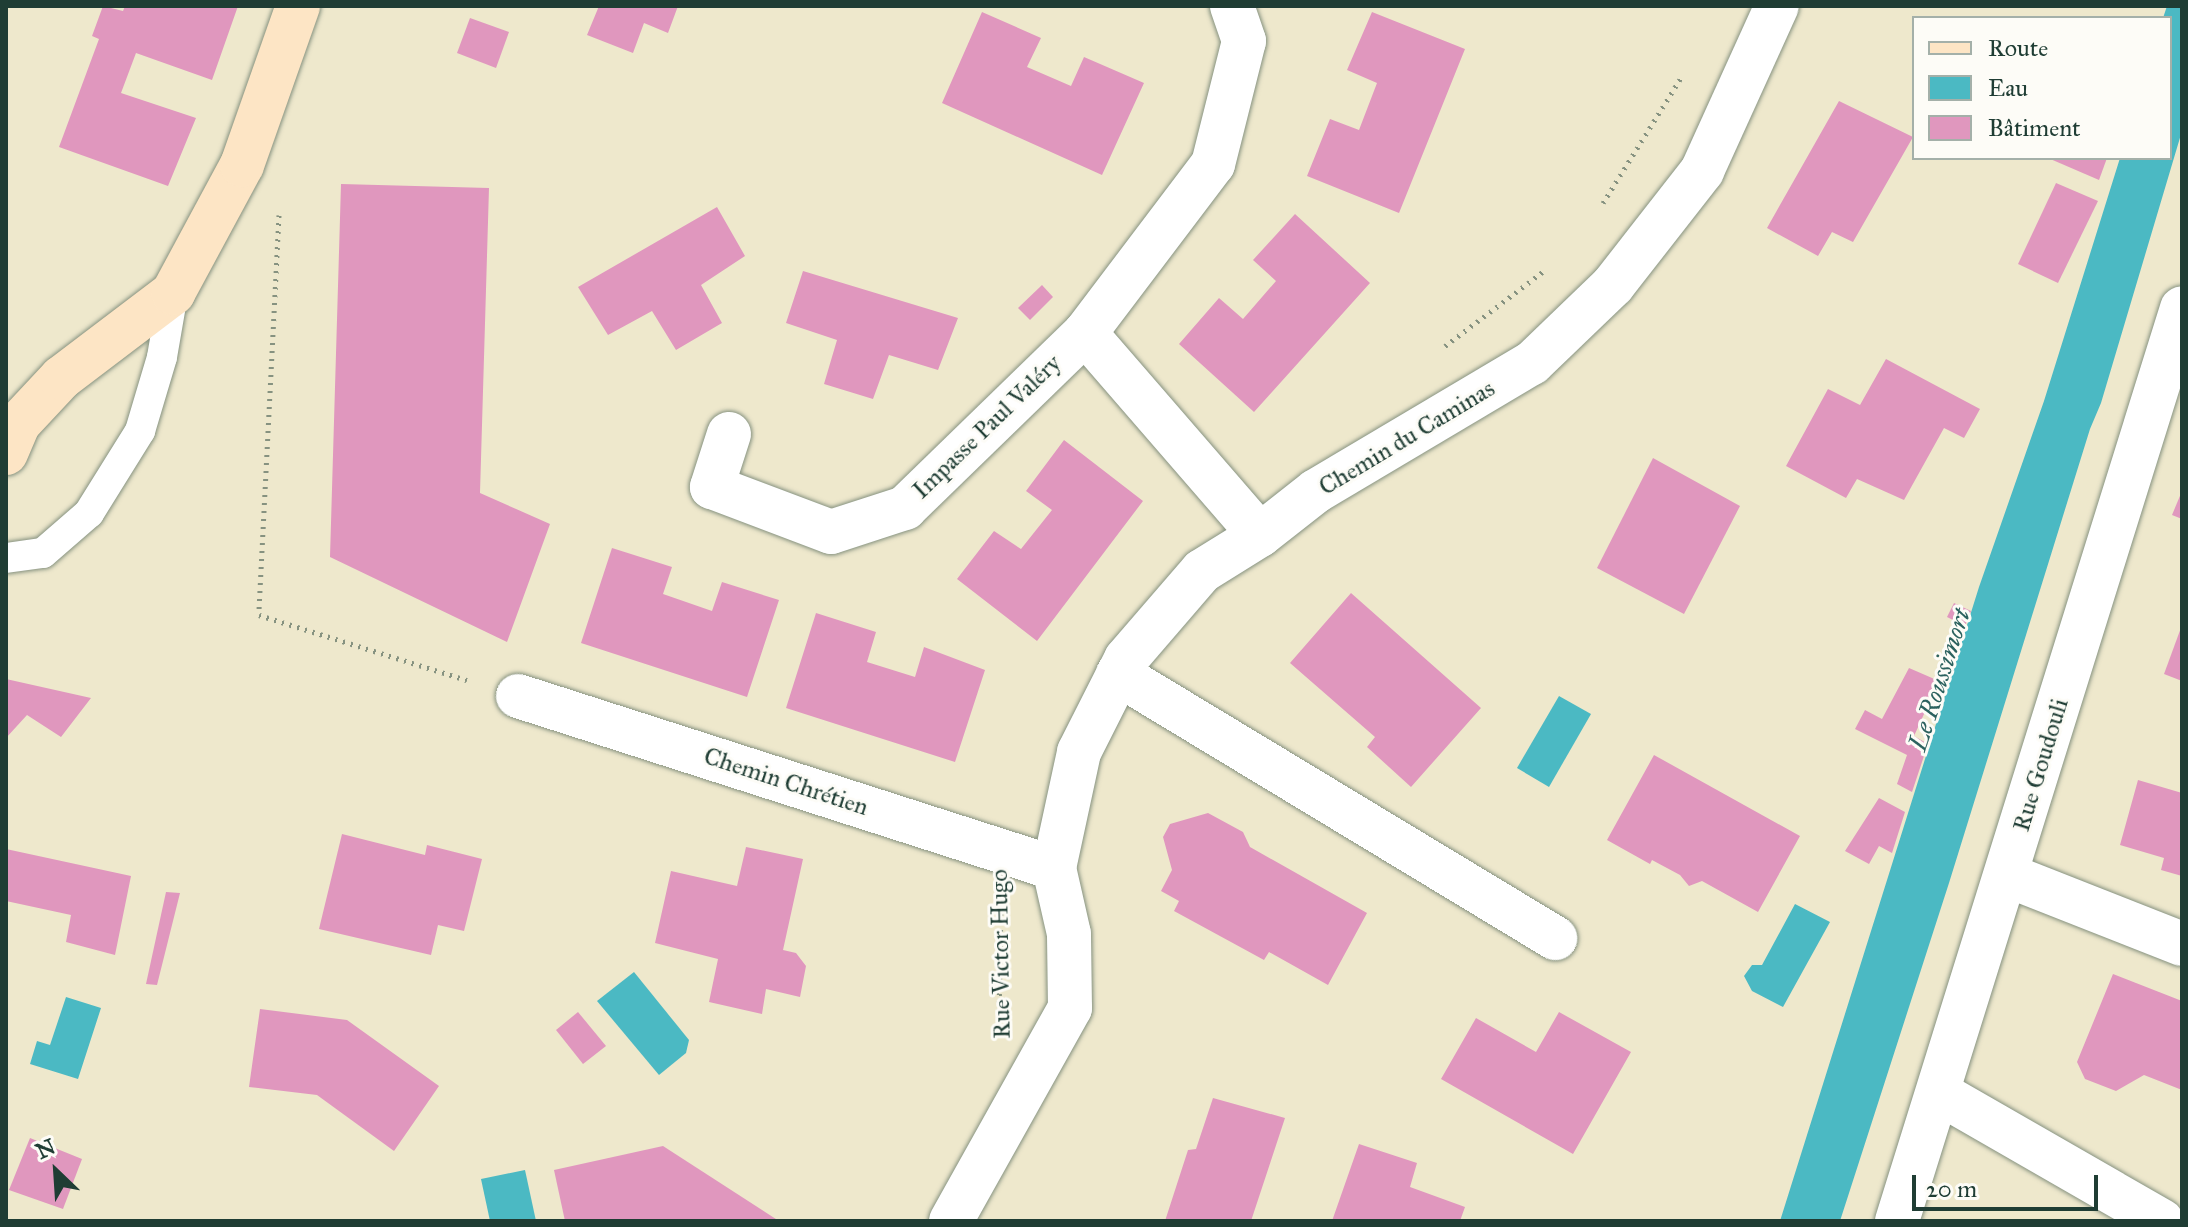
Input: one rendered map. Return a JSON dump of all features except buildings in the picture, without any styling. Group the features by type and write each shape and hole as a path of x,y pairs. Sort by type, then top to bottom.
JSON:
{"main road":[{"path":"10,430 61,378 173,293 242,165 298,6"}],"street":[{"path":"1232,6 1244,41 1213,164 1085,333 1260,535"},
{"name":"Chemin du Caminas","path":"1054,868 1079,752 1126,659 1202,571 1260,535 1316,491 1532,363 1613,285 1702,171 1777,6"},
{"name":"Rue Goudouli","path":"1897,1221 2007,875 2166,421 2182,308"},
{"name":"Impasse Paul Valéry","path":"729,434 712,487 831,532 905,508 1085,333"},
{"path":"1118,674 1555,938"},
{"name":"Chemin Chrétien","path":"518,696 1054,868"},
{"name":"Rue Victor Hugo","path":"951,1221 1070,1008 1069,934 1054,868"},
{"path":"2007,875 2182,944"},
{"path":"1939,1093 2162,1221"}],"lane":[{"path":"6,558 43,553 89,513 140,431 162,357 173,293"}],"path":[{"path":"242,165 279,208 259,615 518,696"},
{"name":"Rue Victor Hugo","path":"999,851 999,1022"}],"water":[{"path":"2167,6 2182,6 2182,131 2101,403 2090,429 1949,883 1840,1221 1780,1221 1979,587 2044,401 2119,160 2172,160 2172,16 2164,16"},
{"path":"1559,696 1591,714 1549,787 1517,768"},
{"path":"1795,904 1830,922 1783,1007 1752,991 1744,976 1752,965 1762,965"},
{"path":"634,972 689,1040 686,1053 659,1075 597,1001"},
{"path":"66,997 101,1008 78,1079 30,1064 37,1041 50,1045"},
{"path":"525,1170 536,1221 490,1221 481,1179"}],"water label":[{"name":"Le Roussimort","path":"1940,680"}]}
